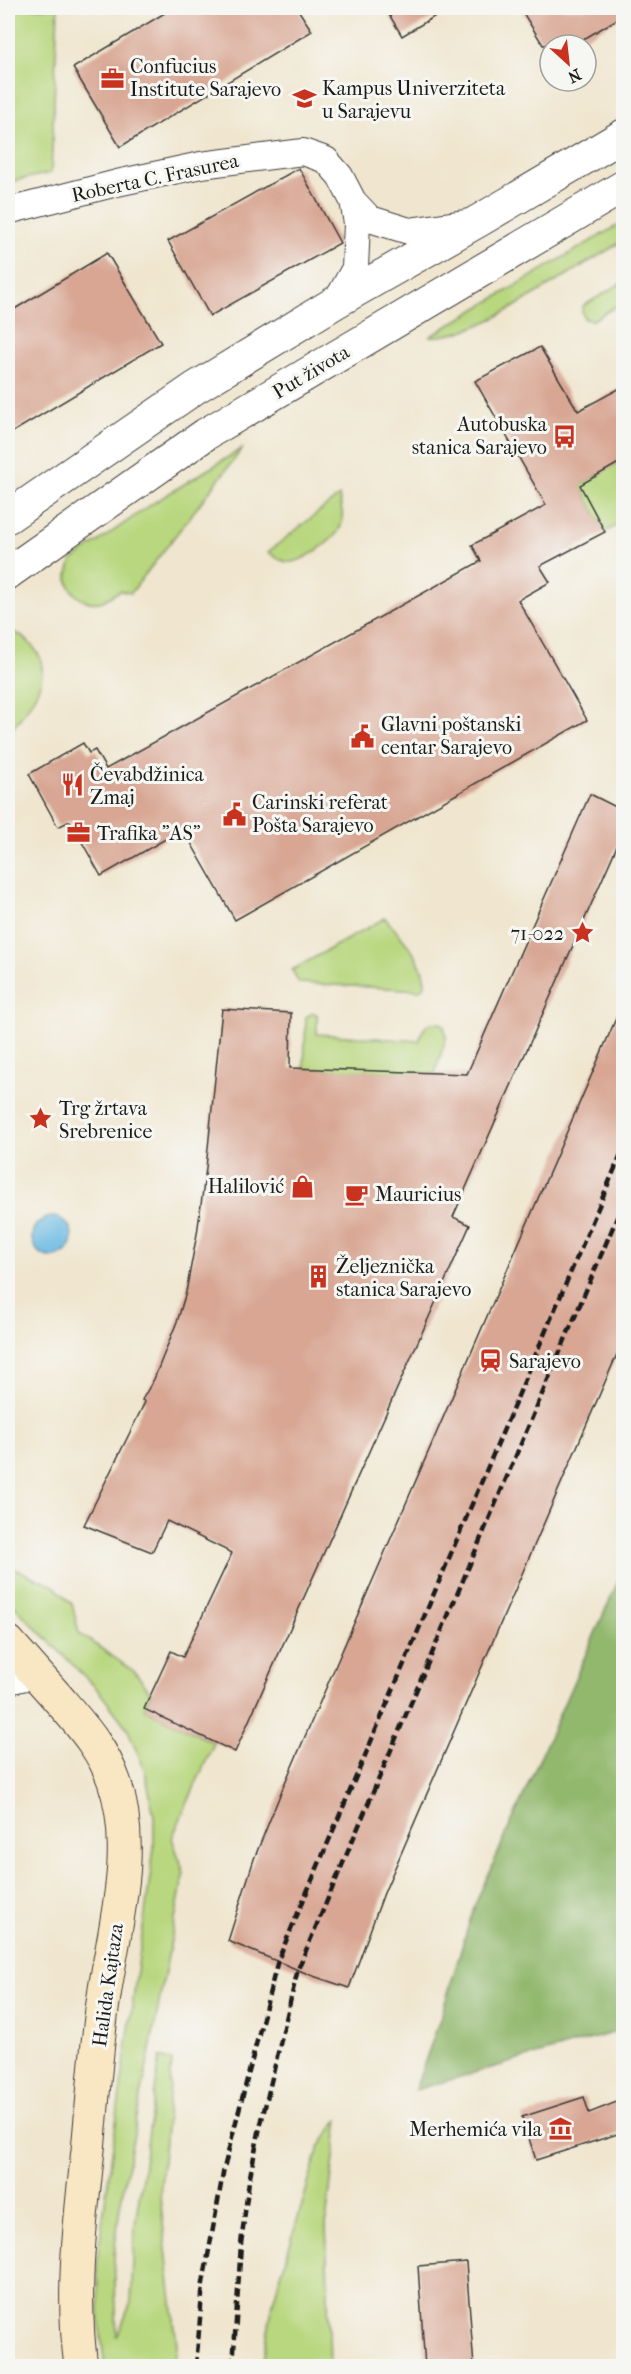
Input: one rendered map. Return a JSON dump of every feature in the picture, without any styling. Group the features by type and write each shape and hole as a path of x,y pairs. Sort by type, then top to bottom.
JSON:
{"main road":[{"name":"Halida Kajtaza","path":"8,1642 23,1677 90,1735 105,1759 120,1802 125,1841 118,1917 104,1997 79,2239 76,2297 81,2367"}],"street":[{"path":"8,517 195,388 336,302 624,135"},
{"name":"Roberta C. Frasurea","path":"8,211 117,183 201,165 303,152 326,160 340,176 353,201 370,219 409,231 480,220"},
{"name":"Put života","path":"8,573 206,434 624,186"},
{"name":"Roberta C. Frasurea","path":"336,302 355,268 357,223 353,201"}],"green space":[{"path":"8,8 58,8 51,173 8,182"},
{"path":"623,222 623,241 514,307 473,327 451,334 429,337"},
{"path":"623,282 623,302 593,320 585,319 582,312 583,306"},
{"path":"243,448 131,593 120,591 104,600 93,602 82,599 73,591 68,580 72,560 155,502"},
{"path":"623,460 623,522 605,532 580,485"},
{"path":"339,496 342,512 340,528 325,544 302,559 289,562 278,559 268,552"},
{"path":"8,631 20,635 31,644 40,659 42,670 41,682 30,705 8,735"},
{"path":"385,918 411,949 421,967 425,985 420,990 299,983 292,970"},
{"path":"313,1013 317,1014 317,1034 419,1041 422,1032 430,1023 444,1025 446,1038 435,1073 304,1069 306,1017"},
{"path":"8,1566 54,1586 72,1604 79,1633 135,1672 151,1693 144,1709 214,1743 172,1838 184,1873 120,2206 114,2255 117,2337 131,2302 135,2224 160,2057 172,2061 160,2196 177,2346 174,2366 105,2366 100,2330 97,2261 154,1848 154,1816 145,1771 127,1728 98,1690 8,1600"},
{"path":"623,1570 623,2030 415,2090 442,2013 474,1907"},
{"path":"339,2119 326,2222 330,2366 262,2366 273,2302 319,2147"}],"water":[{"path":"52,1217 60,1218 66,1223 71,1229 71,1245 66,1251 60,1256 52,1257 44,1256 38,1251 33,1245 32,1237 33,1229 38,1223 44,1218"}],"building":[{"path":"173,8 297,8 312,31 120,147 73,68"},
{"path":"385,8 449,8 402,36"},
{"path":"520,8 624,8 624,15 594,33 538,33 538,37"},
{"path":"299,168 340,243 210,316 168,241"},
{"path":"107,253 161,343 8,435 8,313"},
{"name":"Glavni poštanski centar Sarajevo","path":"540,347 578,411 624,386 624,460 580,485 605,532 540,566 550,582 518,600 587,720 235,920 183,829 101,876 70,821 58,827 29,774 83,743 89,753 95,750 106,769 481,561 472,545 546,505 475,381"},
{"name":"Željeznička stanica Sarajevo","path":"590,794 624,811 624,830 453,1217 470,1225 235,1752 144,1709 171,1651 183,1657 232,1553 167,1521 152,1552 84,1525 145,1402 142,1400 154,1379 178,1319 186,1292 206,1168 222,1009 291,1013 290,1068 467,1074"},
{"path":"624,1000 624,1338 384,1893 349,1988 313,1976 228,1941 254,1859 284,1785"},
{"name":"Merhemića vila","path":"584,2097 589,2113 624,2099 624,2132 536,2160 522,2117"},
{"path":"466,2262 474,2367 425,2367 418,2266"}],"railway":[{"path":"196,2366 203,2283 224,2168 278,1960 624,1147"},
{"path":"233,2366 241,2244 249,2181 298,1969 624,1201"}],"place":[{"name":"Confucius Institute Sarajevo","path":"112,78"},
{"name":"Kampus Univerziteta u Sarajevu","path":"304,99"},
{"name":"Autobuska stanica Sarajevo","path":"565,436"},
{"name":"Glavni poštanski centar Sarajevo","path":"363,736"},
{"name":"Čevabdžinica Zmaj","path":"72,785"},
{"name":"Carinski referat Pošta Sarajevo","path":"234,814"},
{"name":"Trafika \"AS\"","path":"79,833"},
{"name":"71-022","path":"582,933"},
{"name":"Trg žrtava Srebrenice","path":"41,1119"},
{"name":"Halilović","path":"302,1186"},
{"name":"Mauricius","path":"357,1194"},
{"name":"Željeznička stanica Sarajevo","path":"318,1277"},
{"name":"Sarajevo","path":"491,1361"},
{"name":"Merhemića vila","path":"560,2129"}]}
